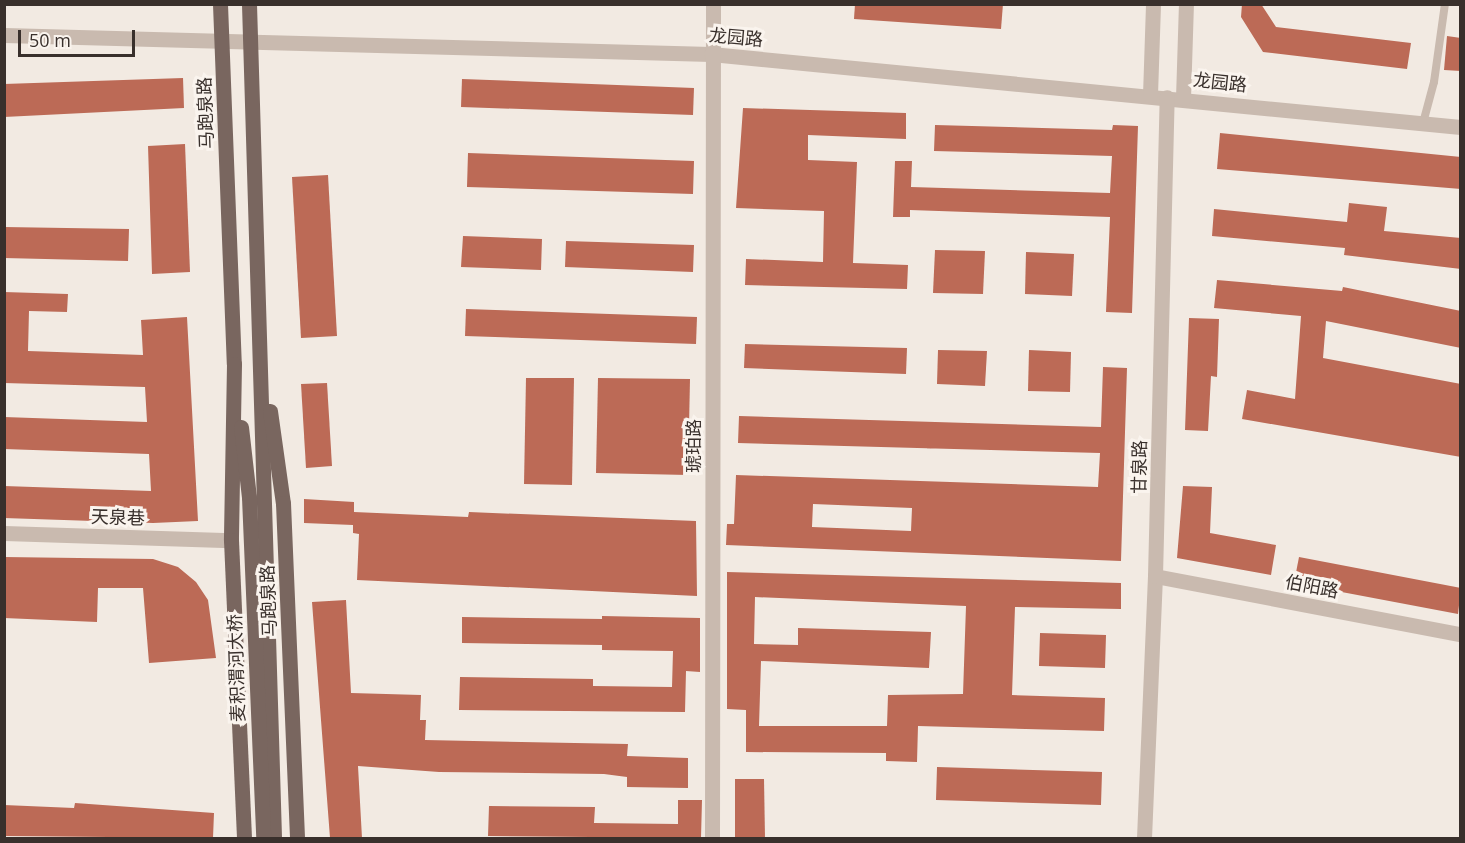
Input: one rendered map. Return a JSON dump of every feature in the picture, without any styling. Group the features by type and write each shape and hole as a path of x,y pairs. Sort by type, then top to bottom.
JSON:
{"main road":[{"name":"马跑泉路","path":"220,4 234,364 231,540 244,838"},
{"name":"马跑泉路","path":"249,4 263,362 255,498"},
{"name":"马跑泉路","path":"263,362 283,503 297,838"},
{"name":"马跑泉路","path":"234,364 255,498"},
{"name":"麦积渭河大桥","path":"255,498 262,838"},
{"name":"麦积渭河大桥","path":"255,498 274,838"}],"street":[{"name":"琥珀路","path":"712,4 712,838"},
{"path":"1150,95 1153,4"},
{"path":"1183,98 1186,4"},
{"name":"龙园路","path":"4,35 222,38 251,41 711,54 1183,98 1461,127"},
{"name":"甘泉路","path":"1144,838 1155,576 1167,97"},
{"name":"天泉巷","path":"4,532 231,540"},
{"name":"伯阳路","path":"1155,576 1461,634"}],"lane":[{"path":"1423,123 1434,82 1445,4"}],"building":[{"path":"855,4 1003,4 1001,29 854,19"},
{"path":"1242,4 1261,4 1276,27 1411,43 1407,69 1263,52 1241,17"},
{"path":"1447,36 1461,38 1461,71 1444,70"},
{"path":"183,78 184,108 4,117 4,84"},
{"path":"462,79 694,88 693,115 461,107"},
{"path":"743,108 906,113 906,139 808,135 808,160 857,162 853,263 908,265 907,289 745,285 746,259 823,262 824,211 736,208"},
{"path":"935,125 1112,130 1113,125 1138,126 1132,313 1106,312 1110,217 910,210 910,217 893,217 895,161 912,161 911,187 1110,193 1112,156 934,151"},
{"path":"1220,133 1461,157 1461,189 1217,169"},
{"path":"185,144 190,272 152,274 148,146"},
{"path":"468,153 694,161 693,194 467,187"},
{"path":"328,175 337,336 301,338 292,177"},
{"path":"1349,203 1387,207 1384,231 1461,238 1461,269 1344,255 1345,248 1212,236 1214,209 1347,222"},
{"path":"4,227 129,229 128,261 4,258"},
{"path":"463,236 542,239 541,270 461,267"},
{"path":"566,241 694,245 693,272 565,267"},
{"path":"935,250 985,251 983,294 933,293"},
{"path":"1026,252 1074,254 1072,296 1025,294"},
{"path":"1217,280 1342,291 1343,287 1461,311 1461,348 1326,321 1323,358 1461,384 1461,457 1242,419 1247,390 1295,399 1301,316 1214,308"},
{"path":"4,292 68,294 67,312 29,311 28,351 143,355 141,320 187,317 198,521 153,523 4,518 4,486 151,491 149,454 4,449 4,417 147,422 145,387 4,383"},
{"path":"466,309 697,317 696,344 465,336"},
{"path":"1189,318 1219,319 1217,377 1211,376 1208,431 1185,430"},
{"path":"745,344 907,348 906,374 744,368"},
{"path":"938,350 987,351 985,386 937,384"},
{"path":"1029,350 1071,352 1070,392 1028,391"},
{"path":"1103,367 1127,368 1121,561 726,545 727,524 734,524 736,475 1098,487 1100,453 738,443 739,416 1101,427","holes":["813,504 912,508 911,531 812,527"]},
{"path":"526,378 574,378 572,485 524,484"},
{"path":"598,378 690,379 688,475 596,473"},
{"path":"327,383 332,466 306,468 301,384"},
{"path":"1183,486 1212,487 1210,533 1276,545 1271,575 1177,558"},
{"path":"304,499 354,502 354,512 468,517 469,512 696,521 697,596 357,580 359,534 353,533 353,525 304,523"},
{"path":"4,557 153,559 178,567 196,582 208,600 216,658 149,663 143,588 98,588 97,622 4,618"},
{"path":"1299,557 1461,588 1458,614 1294,583"},
{"path":"727,572 1121,583 1121,609 1015,607 1012,695 1105,698 1104,731 918,726 917,762 886,761 886,753 746,752 746,710 727,709","holes":["755,597 966,606 963,694 888,695 887,726 759,726 761,661 929,668 931,632 798,628 798,645 754,644"]},
{"path":"346,600 351,693 421,695 420,720 426,720 425,740 628,744 627,756 688,758 688,788 627,787 627,777 604,774 439,772 358,766 362,838 330,838 312,602"},
{"path":"602,616 700,618 700,672 686,671 685,712 459,710 460,677 593,679 593,686 672,687 673,651 602,650 602,645 462,643 462,617 602,619"},
{"path":"1040,633 1106,635 1105,668 1039,666"},
{"path":"937,767 1102,772 1101,805 936,800"},
{"path":"735,779 764,779 765,838 735,838"},
{"path":"678,800 702,800 701,838 488,836 489,806 595,807 594,823 678,824"},
{"path":"75,803 214,813 213,838 4,836 4,805 74,808"}]}
